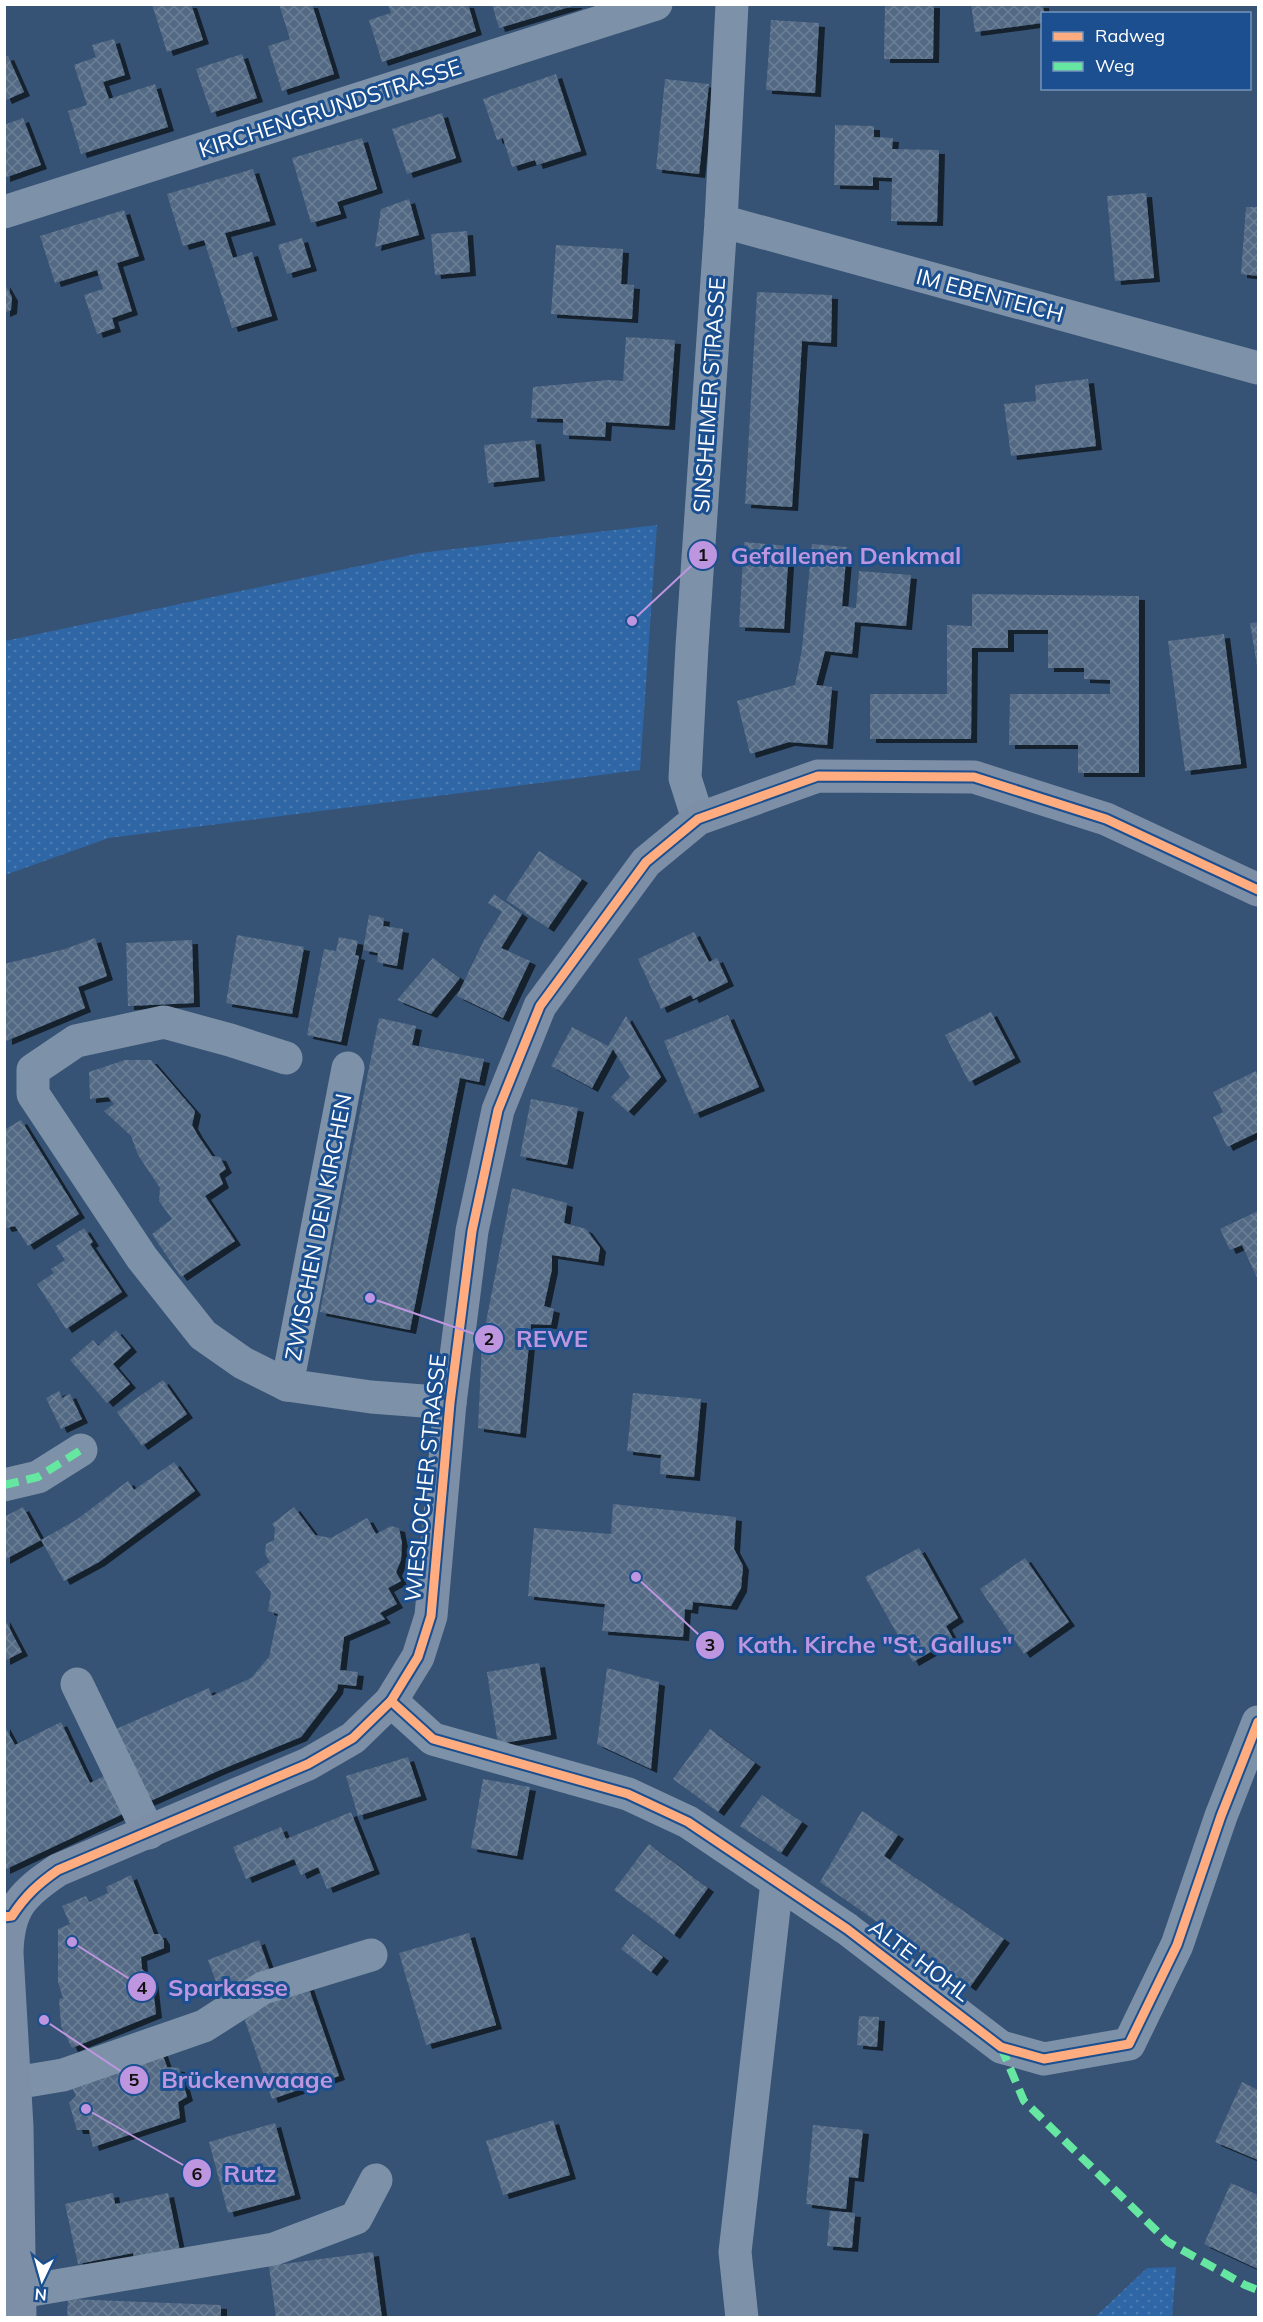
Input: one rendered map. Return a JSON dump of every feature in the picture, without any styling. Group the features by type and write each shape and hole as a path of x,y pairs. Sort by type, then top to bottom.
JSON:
{"main road":[{"name":"WIESLOCHER STRASSE","path":"7,1914 36,1885 58,1870 308,1764 353,1738 391,1701 418,1657 431,1616 450,1403 472,1231 498,1110 540,1006 646,862 698,819 818,776 974,777 1106,819 1258,890"},
{"path":"7,1914 7,1953 15,2083 20,2305"}],"street":[{"name":"KIRCHENGRUNDSTRASSE","path":"4,212 656,4"},
{"name":"SINSHEIMER STRASSE","path":"698,819 686,778 692,646 721,221 732,4"},
{"name":"IM EBENTEICH","path":"721,221 1258,368"},
{"name":"ZWISCHEN DEN KIRCHEN","path":"286,1058 164,1022 76,1041 33,1070 33,1094 142,1257 203,1335 243,1363 287,1385 371,1397 450,1403"},
{"name":"ZWISCHEN DEN KIRCHEN","path":"287,1385 348,1068"},
{"path":"4,1485 38,1476 81,1450"},
{"path":"77,1684 149,1833"},
{"name":"ALTE HOHL","path":"391,1701 433,1739 628,1794 688,1822 847,1929 1001,2047 1044,2059 1129,2044 1178,1945 1221,1816 1258,1722"},
{"path":"742,2318 735,2252 777,1882"},
{"path":"15,2083 63,2075 204,2026 263,1988 371,1954"},
{"path":"20,2305 273,2249 356,2218 376,2180"}],"shaded area":[{"path":"657,525 640,770 109,838 5,875 5,641 420,553"},
{"path":"1176,2267 1172,2317 1095,2317 1147,2268"}],"building":[{"path":"152,4 191,4 203,40 167,52"},
{"path":"279,4 312,4 334,74 282,91 268,46 290,39"},
{"path":"388,4 468,4 476,31 382,62 369,20 391,13"},
{"path":"492,4 576,4 576,5 499,28"},
{"path":"885,4 934,4 933,59 884,59"},
{"path":"971,4 1043,4 1041,23 975,32"},
{"path":"771,20 819,23 815,93 766,90"},
{"path":"114,39 125,75 103,82 109,99 155,84 168,127 81,154 68,111 87,105 74,65 96,57 92,45"},
{"path":"242,54 257,98 211,113 196,69"},
{"path":"8,56 24,92 6,100 4,96 4,57"},
{"path":"556,74 581,151 537,165 535,160 512,167 503,138 497,140 483,99"},
{"path":"665,79 709,84 699,174 656,169"},
{"path":"442,113 456,158 407,174 392,129"},
{"path":"23,118 41,165 4,178 4,125"},
{"path":"835,125 874,126 874,137 893,138 892,149 939,150 937,222 891,221 892,178 873,177 873,186 834,185"},
{"path":"362,138 377,189 337,202 341,214 311,223 292,158"},
{"path":"253,169 270,221 225,233 233,258 252,252 272,316 232,328 204,240 183,246 167,194"},
{"path":"1146,193 1154,278 1115,281 1107,196"},
{"path":"409,199 419,235 375,247 381,209"},
{"path":"1246,207 1258,207 1258,276 1241,274"},
{"path":"124,210 139,256 117,263 132,311 112,318 115,328 97,334 84,295 103,289 97,270 55,283 40,236"},
{"path":"467,231 470,272 435,275 431,234"},
{"path":"302,238 311,267 287,274 278,245"},
{"path":"556,245 623,249 621,284 634,285 632,319 551,314"},
{"path":"4,283 12,297 11,310 4,313"},
{"path":"757,292 832,295 831,343 802,341 792,507 745,504"},
{"path":"626,337 675,340 669,426 606,422 605,437 563,435 563,419 531,418 533,387 608,380 623,381"},
{"path":"1088,379 1096,446 1011,456 1004,404 1036,401 1035,385"},
{"path":"535,440 539,477 488,483 484,445"},
{"path":"744,542 789,546 784,629 739,627"},
{"path":"812,544 847,547 842,606 856,608 859,571 911,575 906,626 855,622 852,654 825,651 816,685 832,687 827,745 789,742 750,754 737,701 795,685 802,649"},
{"path":"972,594 1139,596 1139,773 1078,773 1078,745 1009,745 1010,694 1110,694 1110,680 1084,679 1084,668 1048,668 1048,630 1008,630 1008,648 972,648 971,739 870,739 870,694 947,694 947,625 972,626"},
{"path":"1258,622 1258,666 1257,666 1250,623"},
{"path":"1224,634 1241,764 1185,771 1168,641"},
{"path":"539,851 582,879 548,928 506,900"},
{"path":"494,894 522,914 501,948 530,961 503,1018 457,996 484,940 502,912 488,903"},
{"path":"369,915 384,918 383,926 403,929 397,966 377,962 378,953 363,950"},
{"path":"694,932 709,962 717,958 728,982 693,999 691,995 661,1009 638,959"},
{"path":"237,935 304,947 292,1014 226,1003"},
{"path":"339,937 358,941 355,955 359,956 341,1042 307,1035 324,949 336,951"},
{"path":"95,938 107,976 78,987 85,1008 6,1041 4,964 65,949"},
{"path":"192,940 194,1003 128,1006 126,943"},
{"path":"433,958 460,978 431,1014 397,1000"},
{"path":"991,1012 1015,1058 969,1082 945,1035"},
{"path":"728,1015 759,1087 694,1114 664,1041"},
{"path":"626,1016 661,1077 628,1112 611,1097 630,1077 613,1049 592,1088 551,1066 572,1027 608,1046"},
{"path":"379,1018 416,1026 412,1045 484,1059 479,1082 460,1078 410,1330 320,1312"},
{"path":"125,1060 151,1060 195,1111 192,1125 212,1156 220,1157 226,1169 219,1174 223,1184 205,1196 235,1241 181,1277 152,1234 172,1219 159,1201 160,1188 138,1155 131,1136 104,1111 114,1104 108,1097 90,1099 89,1072"},
{"path":"1256,1071 1258,1077 1258,1132 1227,1147 1213,1117 1223,1112 1213,1092"},
{"path":"531,1099 578,1108 567,1165 520,1156"},
{"path":"21,1120 79,1214 28,1246 15,1226 6,1228 4,1225 4,1130"},
{"path":"512,1188 567,1203 564,1223 586,1229 600,1248 598,1262 552,1255 552,1269 544,1306 554,1309 551,1325 531,1324 520,1434 478,1428 482,1343"},
{"path":"1258,1211 1258,1280 1242,1245 1230,1250 1220,1229"},
{"path":"84,1228 93,1242 90,1244 122,1292 66,1329 37,1284 54,1273 51,1269 65,1260 56,1246"},
{"path":"116,1330 131,1348 113,1364 130,1384 107,1403 70,1360 93,1340 98,1346"},
{"path":"163,1380 187,1414 142,1446 117,1412"},
{"path":"59,1391 62,1398 70,1394 82,1419 61,1429 46,1398"},
{"path":"633,1393 701,1399 694,1477 660,1474 661,1455 627,1451"},
{"path":"174,1462 195,1491 99,1562 64,1581 41,1540 76,1520 128,1481 134,1490"},
{"path":"613,1504 736,1517 734,1549 743,1566 741,1588 731,1606 693,1602 692,1610 685,1609 683,1637 602,1631 605,1604 528,1596 534,1528 611,1534"},
{"path":"23,1507 41,1540 4,1560 4,1517"},
{"path":"294,1507 315,1535 331,1538 367,1518 376,1534 391,1526 399,1528 402,1543 401,1560 396,1572 401,1581 388,1588 397,1604 380,1613 385,1619 344,1637 340,1670 358,1672 356,1686 338,1684 337,1690 301,1737 148,1802 116,1729 209,1688 212,1696 251,1678 269,1657 278,1614 268,1611 271,1592 255,1572 270,1562 265,1554 266,1544 274,1540 275,1528 272,1524"},
{"path":"919,1548 958,1618 946,1626 953,1639 913,1662 865,1577"},
{"path":"1025,1558 1069,1622 1024,1654 980,1589"},
{"path":"4,1618 22,1652 4,1661"},
{"path":"539,1663 551,1735 498,1744 487,1672"},
{"path":"607,1668 659,1682 651,1769 597,1744"},
{"path":"61,1722 90,1783 108,1774 127,1812 4,1870 4,1725 15,1745"},
{"path":"710,1729 755,1763 718,1812 673,1779"},
{"path":"408,1757 421,1796 358,1816 346,1776"},
{"path":"483,1779 530,1787 517,1856 471,1848"},
{"path":"762,1795 802,1822 781,1853 740,1826"},
{"path":"862,1811 898,1835 884,1856 1004,1939 970,1987 820,1882"},
{"path":"351,1812 374,1870 327,1889 318,1867 301,1875 294,1859 246,1879 233,1847 281,1827 286,1839"},
{"path":"649,1844 708,1888 674,1935 614,1890"},
{"path":"131,1875 154,1934 160,1934 164,1941 164,1948 141,1957 142,1969 152,1979 156,2014 72,2048 61,2026 59,1999 63,1998 58,1982 58,1929 70,1924 62,1906 86,1896 89,1902 108,1893 106,1887"},
{"path":"469,1933 496,2025 426,2045 399,1953"},
{"path":"633,1934 663,1957 651,1972 621,1949"},
{"path":"259,1940 270,1971 219,1990 208,1960"},
{"path":"308,1986 339,2076 272,2099 241,2009"},
{"path":"859,2016 879,2017 877,2047 857,2045"},
{"path":"161,2050 167,2067 179,2068 187,2097 178,2102 180,2118 93,2147 89,2130 77,2130 69,2103 76,2096 69,2082"},
{"path":"1242,2082 1258,2090 1258,2160 1215,2142"},
{"path":"553,2120 570,2175 503,2195 486,2141"},
{"path":"275,2123 295,2195 228,2213 209,2142"},
{"path":"813,2125 863,2130 858,2178 849,2177 846,2209 806,2204"},
{"path":"1231,2183 1258,2195 1258,2269 1204,2244"},
{"path":"113,2193 115,2204 168,2193 181,2256 136,2266 133,2253 78,2264 65,2204"},
{"path":"830,2211 855,2213 852,2248 827,2246"},
{"path":"373,2252 382,2318 276,2318 269,2266"},
{"path":"68,2299 221,2305 221,2318 67,2318"}],"marked path":[{"path":"4,1485 38,1477 81,1450"},
{"path":"1001,2047 1024,2101 1168,2242 1258,2290"}],"cycle path":[{"path":"4,1917 12,1916 32,1891 58,1870 308,1764 353,1738 391,1701 418,1657 431,1616 450,1403 472,1231 498,1110 540,1006 646,862 698,819 818,776 974,777 1106,819 1258,890"},
{"path":"391,1701 433,1739 628,1794 688,1822 847,1929 1001,2047 1044,2059 1129,2044 1177,1945 1221,1816 1258,1722"}],"place":[{"name":"Gefallenen Denkmal","path":"632,621"},
{"name":"REWE","path":"370,1298"},
{"name":"Kath. Kirche \"St. Gallus\"","path":"636,1577"},
{"name":"Sparkasse","path":"72,1942"},
{"name":"Brückenwaage","path":"44,2020"},
{"name":"Rutz","path":"86,2109"}]}
